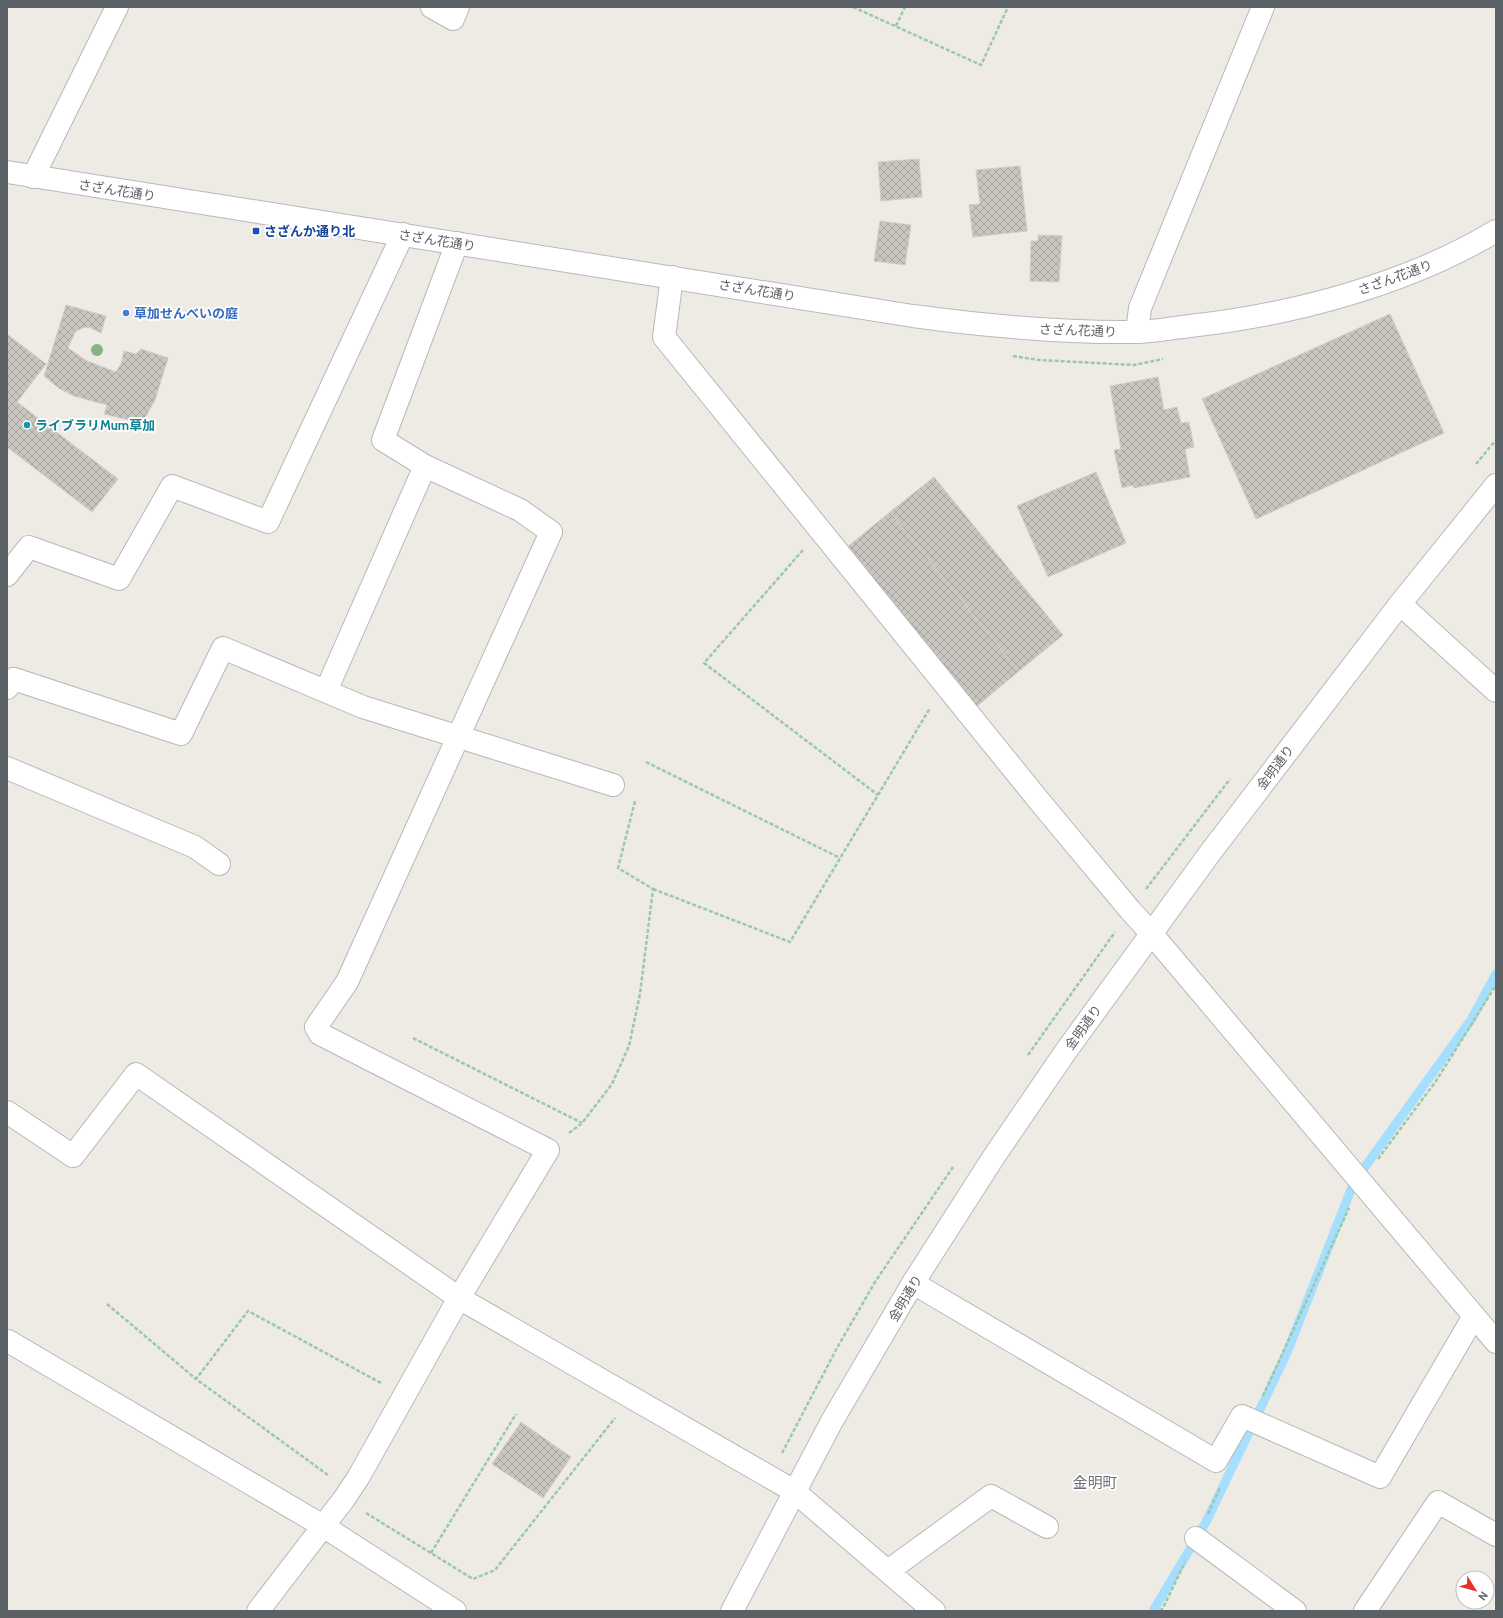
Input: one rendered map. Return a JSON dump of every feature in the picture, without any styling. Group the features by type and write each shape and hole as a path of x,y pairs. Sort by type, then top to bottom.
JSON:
{"street":[{"path":"33,177 116,7"},
{"path":"432,7 453,18 458,7"},
{"path":"1137,332 1140,308 1263,7"},
{"name":"さざん花通り","path":"7,172 984,326 1042,330 1137,332 1255,317 1353,292 1420,270 1469,247 1496,231"},
{"path":"7,575 29,547 119,579 172,486 268,522 403,234"},
{"path":"258,1611 346,1495 459,1298 548,1150 320,1034 316,1027 347,982 551,532 520,510 425,466 383,440 457,243"},
{"path":"672,277 664,337 1130,910 1496,1342"},
{"path":"326,691 425,466"},
{"name":"金明通り","path":"732,1611 832,1421 913,1283 993,1158 1066,1051 1210,853 1400,604 1496,485"},
{"path":"1400,604 1496,690"},
{"path":"7,688 14,679 181,734 223,648 363,706 613,785"},
{"path":"7,768 195,847 219,864"},
{"path":"7,1112 72,1156 136,1074 459,1298 794,1491 934,1611"},
{"path":"913,1283 1216,1461 1242,1416 1380,1477 1474,1316"},
{"path":"7,1342 8,1341 323,1526 456,1611"},
{"path":"888,1570 992,1496 1047,1527"},
{"path":"1365,1611 1438,1502 1496,1535"},
{"path":"1196,1538 1295,1611"}],"path":[{"path":"853,7 981,65 1008,7"},
{"path":"896,27 905,7"},
{"path":"821,530 704,663 878,795"},
{"path":"613,785 636,797 618,868 653,889 790,942 945,684"},
{"path":"646,762 840,858"},
{"path":"548,1150 582,1123 612,1084 629,1046 640,994 653,889"},
{"path":"1252,1420 1361,1181 1436,1081 1496,985"},
{"path":"412,1038 582,1123"},
{"path":"107,1304 196,1379 346,1495 431,1553 473,1579 494,1570 618,1414"},
{"path":"196,1379 248,1310 404,1395"},
{"path":"431,1553 516,1414"},
{"path":"1160,1611 1163,1608 1222,1483"}],"building":[{"path":"919,159 922,197 881,201 878,162"},
{"path":"1020,166 1027,231 973,237 969,205 980,204 976,170"},
{"path":"880,221 911,225 905,265 874,261"},
{"path":"1038,235 1062,236 1059,282 1030,281 1031,241 1038,241"},
{"path":"66,305 106,316 101,333 89,327 82,328 75,332 68,348 87,361 116,372 121,364 124,351 136,354 141,349 168,358 155,400 142,423 104,414 107,405 74,396 60,389 44,376"},
{"path":"1390,314 1444,433 1256,519 1202,399"},
{"name":"ライブラリMum草加","path":"7,334 46,364 17,402 118,479 92,512 7,447"},
{"path":"1158,377 1164,410 1177,407 1181,423 1189,422 1194,447 1185,449 1190,477 1134,488 1133,485 1122,488 1114,450 1121,449 1110,386"},
{"path":"1096,472 1126,543 1048,577 1017,506"},
{"path":"934,477 1063,635 1019,671 890,512"},
{"path":"890,512 1019,671 976,707 846,548"},
{"path":"521,1422 571,1457 543,1498 492,1464"}],"waterway":[{"path":"1153,1611 1206,1522 1286,1355 1354,1182 1471,1020 1496,974"}],"place":[{"name":"さざんか通り北","path":"256,231"},
{"name":"草加せんべいの庭","path":"126,313"},
{"name":"ライブラリMum草加","path":"27,425"}],"district":[{"name":"金明町","path":"1095,1483"}]}
